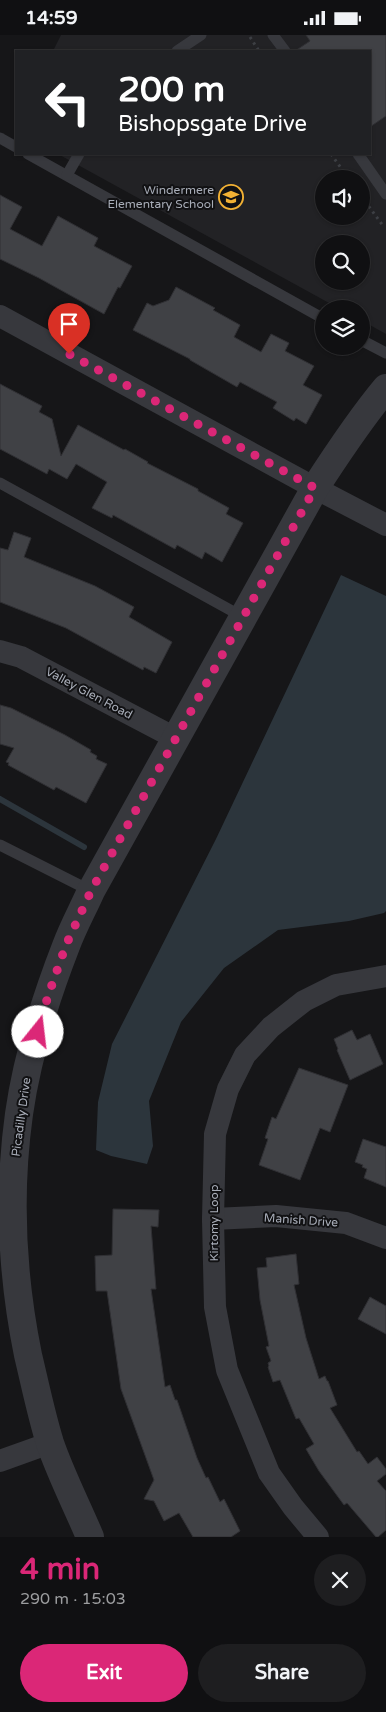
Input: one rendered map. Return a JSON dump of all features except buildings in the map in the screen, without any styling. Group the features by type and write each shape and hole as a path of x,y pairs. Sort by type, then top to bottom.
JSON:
{"street":[{"path":"0,316 386,525"},
{"name":"Picadilly Drive","path":"90,1537 50,1443 36,1393 20,1313 6,1221 19,1113 32,1049 66,945 91,891 315,488 371,405 386,388"},
{"name":"Valley Glen Road","path":"0,651 21,657 177,739"},
{"name":"Kirtomy Loop","path":"318,1537 293,1507 269,1473 227,1370 215,1307 213,1219 215,1134 228,1089 245,1055 270,1027 304,1001 336,985 386,976"},
{"name":"Manish Drive","path":"213,1219 276,1216 346,1223 386,1238"},
{"path":"0,1461 50,1443"}],"lane":[{"path":"178,50 201,35"},
{"path":"273,35 284,50"},
{"path":"0,138 15,146"},
{"path":"30,155 315,314"},
{"path":"67,175 78,155"},
{"path":"359,155 386,194"},
{"path":"370,344 386,353"},
{"path":"0,483 244,618"},
{"path":"0,845 91,891"}],"path":[{"path":"250,37 258,50"},
{"path":"332,155 343,170"},
{"path":"370,208 384,227"}],"shaded area":[{"name":"Windermere Elementary School","path":"61,35 386,35 386,334 370,325 370,300 324,300 60,155 371,155 371,50 54,50"},
{"path":"341,575 386,596 386,911 349,921 278,930 224,968 181,1022 149,1101 153,1146 147,1164 111,1156 96,1150 98,1102 112,1044 216,839"}],"waterway":[{"path":"0,799 84,847"}],"place":[{"name":"Windermere Elementary School","path":"231,197"}],"route":[{"path":"38,1032 48,996 66,945 91,891 315,488 69,354"}]}
